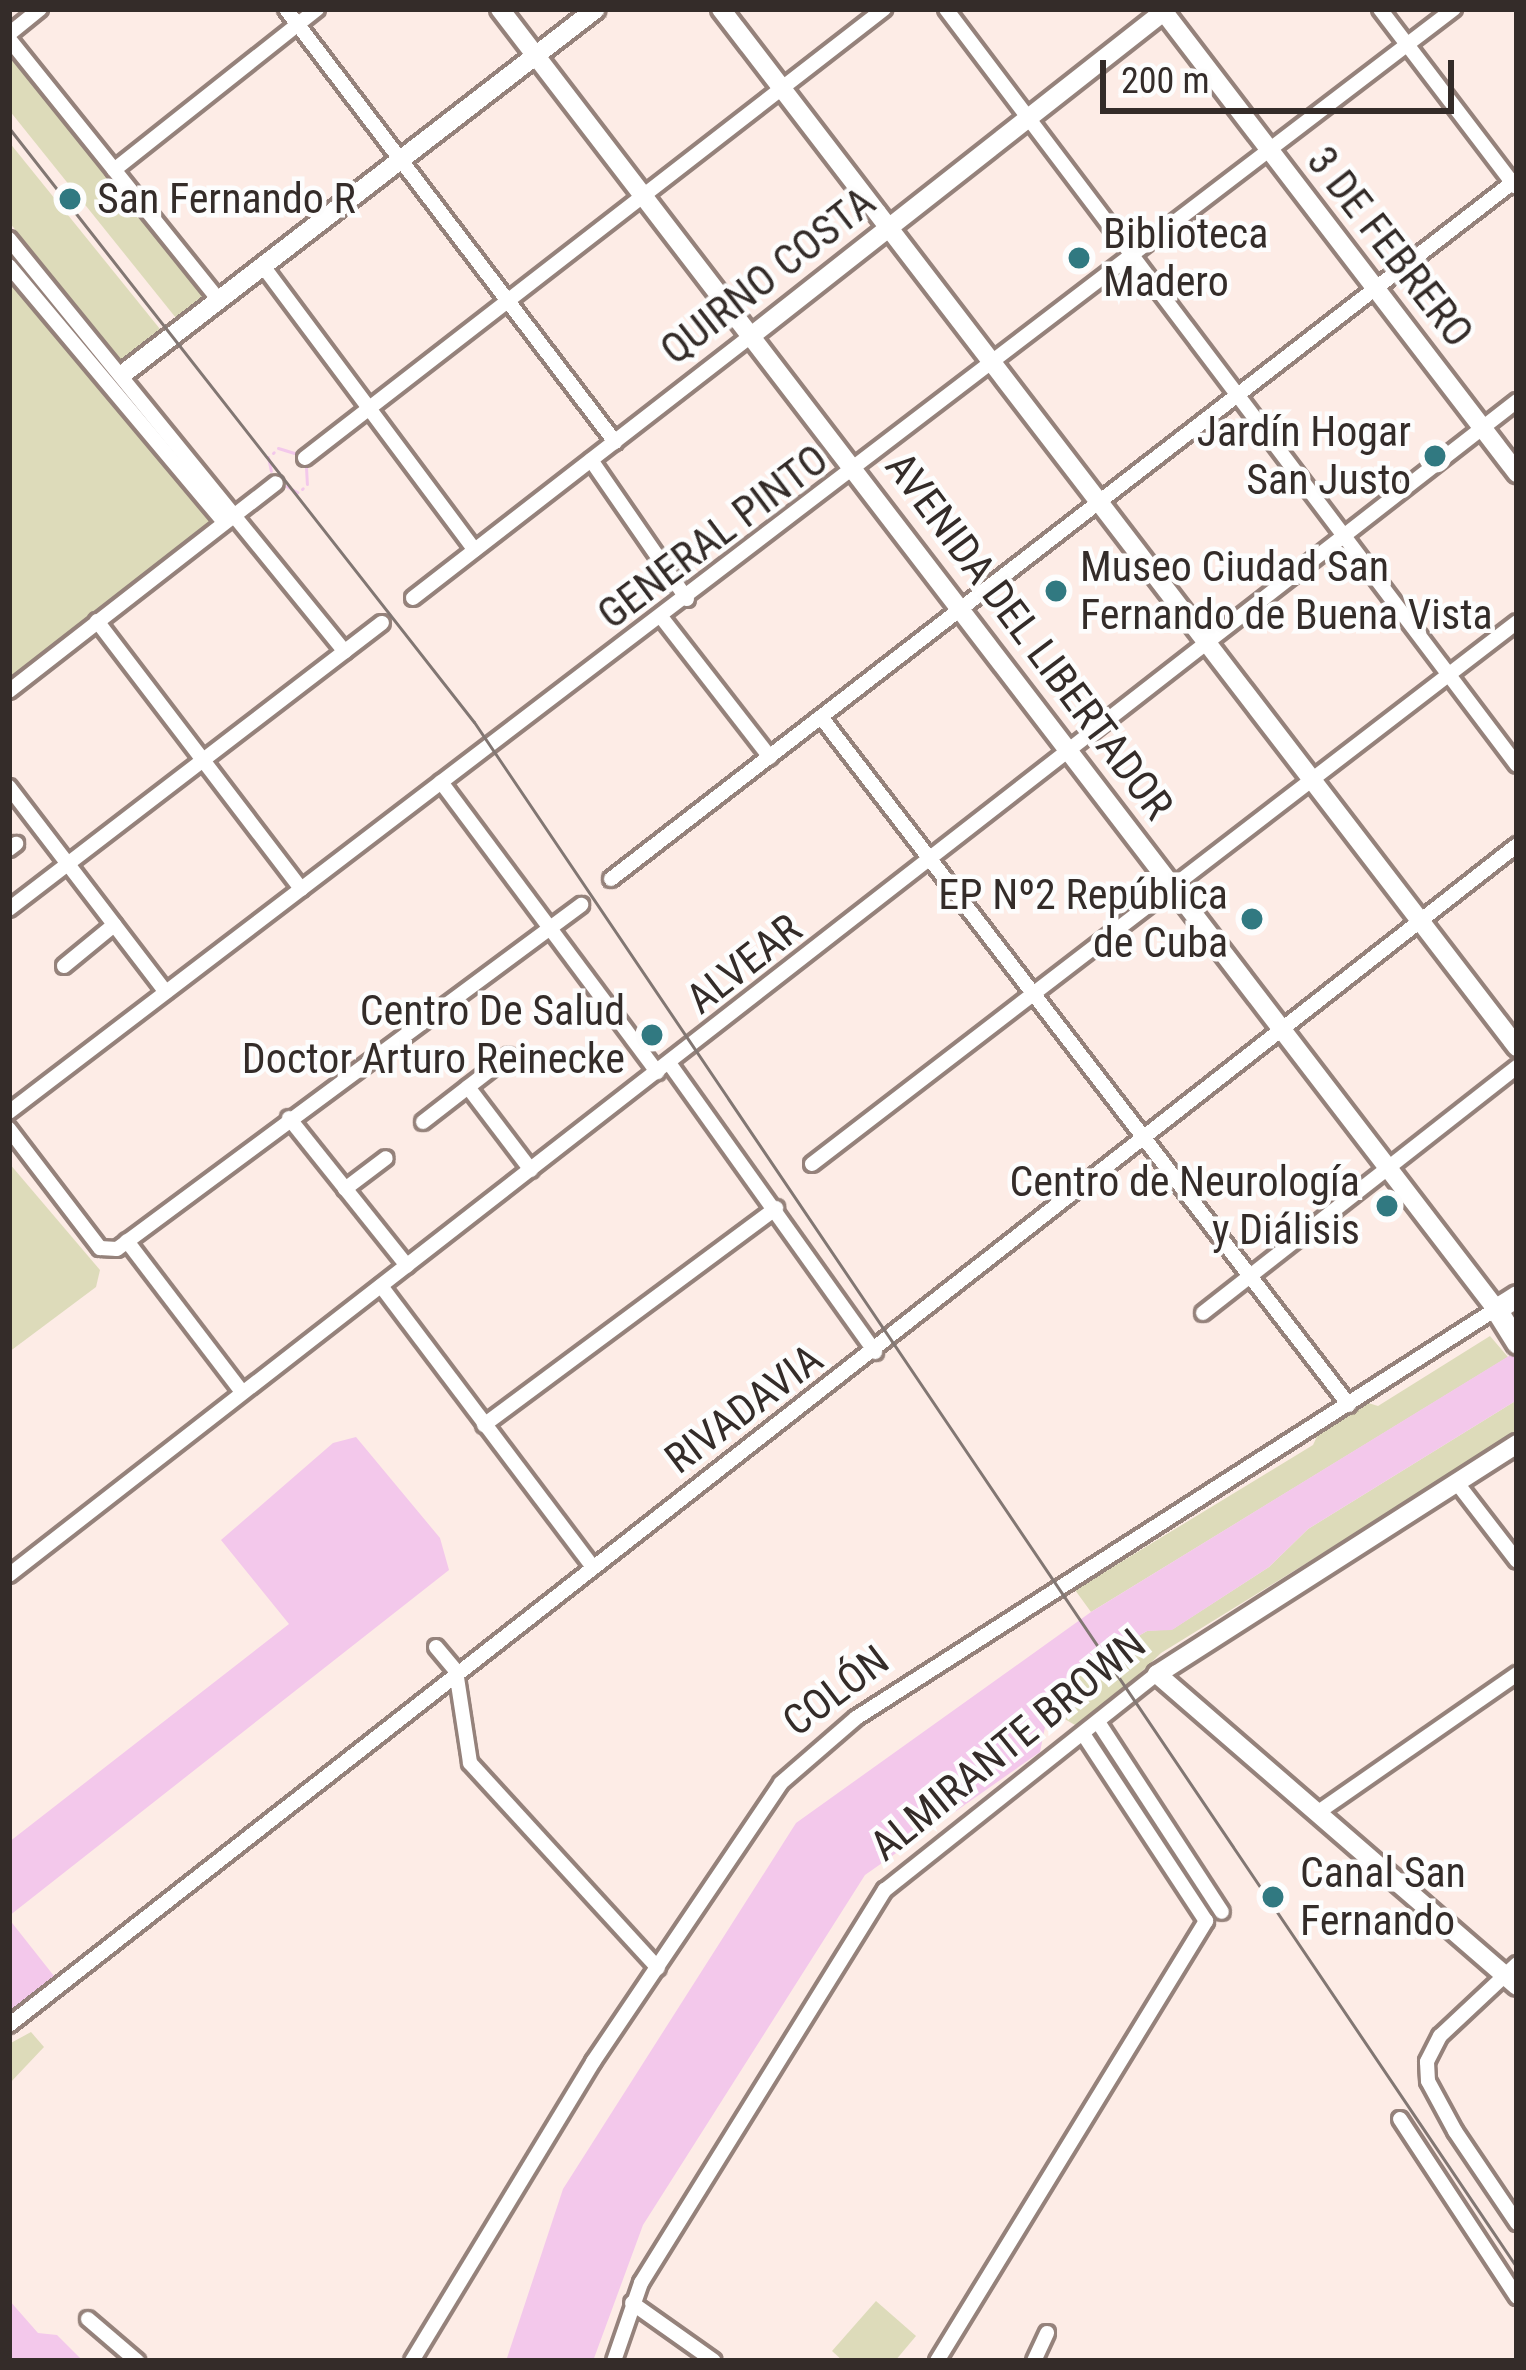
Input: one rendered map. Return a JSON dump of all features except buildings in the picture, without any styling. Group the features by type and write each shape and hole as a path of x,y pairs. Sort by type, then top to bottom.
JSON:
{"main road":[{"name":"AVENIDA DEL LIBERTADOR","path":"500,9 859,468 1280,1032 1496,1309"},
{"path":"112,383 596,9"},
{"path":"721,9 999,363 1418,923 1517,1047"},
{"name":"QUIRNO COSTA","path":"755,333 1164,10"},
{"name":"3 DE FEBRERO","path":"1164,10 1517,472"},
{"name":"COLÓN","path":"1496,1309 1517,1295"},
{"path":"1496,1309 1517,1342"},
{"name":"ALMIRANTE BROWN","path":"1157,1674 1517,1444"},
{"path":"1157,1674 1512,1975"}],"street":[{"path":"40,9 9,36 219,300"},
{"path":"286,9 615,442"},
{"path":"114,170 316,9"},
{"path":"305,458 884,9"},
{"path":"946,9 1138,254 1517,765"},
{"path":"611,879 1515,183 1379,9"},
{"name":"GENERAL PINTO","path":"9,1112 999,363 1454,9"},
{"path":"9,239 112,383 238,512 345,652"},
{"path":"9,266 112,383 224,522"},
{"path":"262,266 475,550"},
{"name":"QUIRNO COSTA","path":"413,598 755,333"},
{"name":"ALVEAR","path":"9,1575 1517,401"},
{"path":"591,460 687,599"},
{"path":"9,692 275,483"},
{"path":"662,618 770,757"},
{"path":"97,622 301,889"},
{"path":"9,909 382,622"},
{"path":"812,1164 1517,622"},
{"path":"821,718 1349,1405"},
{"path":"441,782 549,928 776,1208 875,1352"},
{"path":"9,788 166,992"},
{"name":"RIVADAVIA","path":"9,2025 456,1671 875,1352 1517,845"},
{"path":"9,1129 108,1252 580,905"},
{"path":"64,966 115,925"},
{"path":"423,1122 508,1056"},
{"path":"1203,1312 1517,1066"},
{"path":"468,1088 530,1170"},
{"path":"289,1118 406,1266"},
{"path":"345,1189 386,1158"},
{"path":"484,1425 776,1208"},
{"path":"127,1241 242,1392"},
{"path":"381,1286 592,1566"},
{"name":"COLÓN","path":"412,2361 756,1814 812,1754 1496,1309"},
{"path":"1457,1483 1517,1561"},
{"path":"436,1647 456,1671 470,1763 658,1968"},
{"name":"ALMIRANTE BROWN","path":"614,2361 632,2303 712,2158 885,1890 1100,1726 1157,1674"},
{"path":"1317,1814 1517,1674"},
{"path":"1100,1726 1222,1912"},
{"path":"937,2361 1206,1921 1085,1737"},
{"path":"1512,1975 1440,2036 1428,2081 1517,2224"},
{"path":"1400,2119 1517,2297"},
{"path":"632,2303 714,2361"},
{"path":"88,2319 137,2361"},
{"path":"1034,2361 1047,2333"}],"shaded area":[{"path":"9,49 210,298 180,323 9,110"},
{"path":"9,142 164,334 125,365 9,222"},
{"path":"9,282 215,520 9,681"},
{"path":"9,1163 100,1270 96,1287 9,1352"},
{"path":"1490,1336 1508,1357 1091,1612 1075,1590 1313,1445 1320,1430 1365,1402 1378,1406"},
{"path":"1517,1351 1517,1400 1308,1529 1269,1567 1172,1630 1147,1631 1094,1662 1050,1702 1040,1752 865,1875 643,2225 593,2361 506,2361 563,2189 796,1823 1091,1612"},
{"path":"1517,1400 1517,1433 1161,1653 1082,1729 1049,1710 1055,1693 1094,1662 1147,1631 1173,1629 1269,1567 1308,1529"},
{"path":"356,1437 440,1538 449,1570 9,1916 9,1842 289,1624 221,1540 333,1443"},
{"path":"9,1919 54,1976 9,2014"},
{"path":"31,2032 44,2047 9,2084 9,2044"},
{"path":"9,2300 38,2333 57,2335 83,2361 9,2361"},
{"path":"876,2301 916,2336 895,2361 843,2361 832,2351"}],"waterway":[{"path":"278,448 294,453"},
{"path":"268,457 271,471"},
{"path":"306,467 307,484"},
{"path":"286,486 297,492"}],"tram line":[{"path":"9,128 474,722 1517,2268"}],"place":[{"name":"San Fernando R","path":"70,199"},
{"name":"Biblioteca Madero","path":"1079,258"},
{"name":"Jardín Hogar San Justo","path":"1435,456"},
{"name":"Museo Ciudad San Fernando de Buena Vista","path":"1056,591"},
{"name":"EP Nº2 República de Cuba","path":"1252,919"},
{"name":"Centro De Salud Doctor Arturo Reinecke","path":"652,1035"},
{"name":"Centro de Neurología y Diálisis","path":"1387,1206"},
{"name":"Canal San Fernando","path":"1273,1897"}]}
